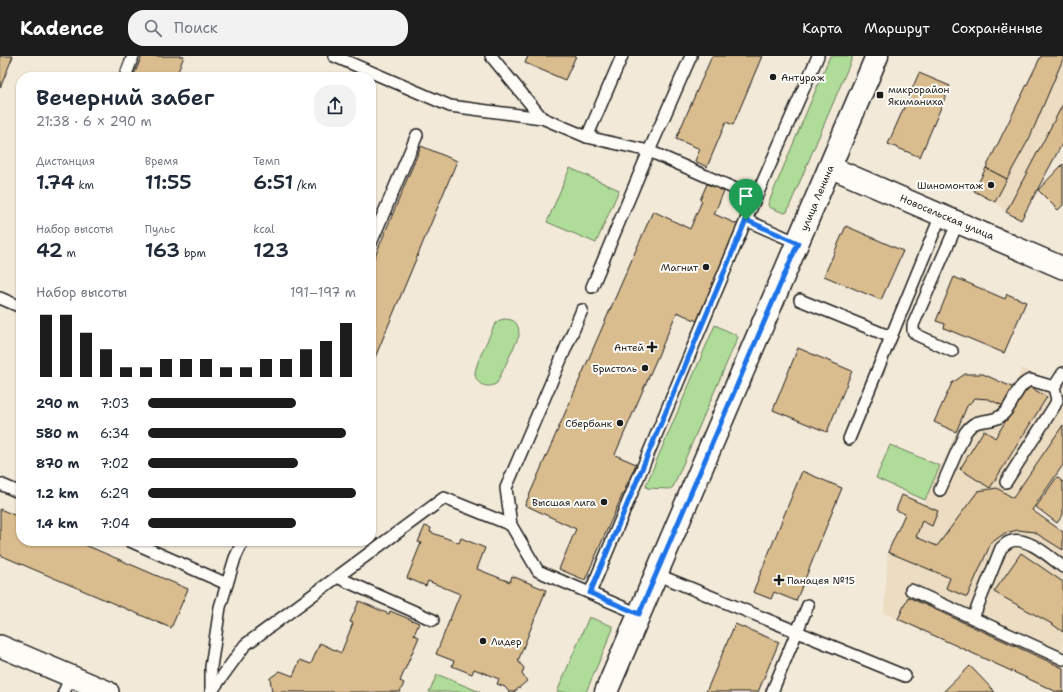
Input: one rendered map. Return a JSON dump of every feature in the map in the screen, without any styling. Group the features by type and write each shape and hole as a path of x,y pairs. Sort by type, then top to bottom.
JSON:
{"main road":[{"name":"улица Ленина","path":"606,692 877,56"}],"street":[{"name":"Новосельская улица","path":"830,167 1063,268"},
{"path":"0,646 67,684 108,692"}],"lane":[{"path":"127,72 133,56"},
{"path":"334,56 371,72"},
{"path":"491,56 542,118"},
{"path":"587,137 622,56"},
{"path":"592,287 648,151 690,56"},
{"path":"590,593 746,220 818,56"},
{"path":"376,74 450,106 542,118 587,137 648,151 756,198"},
{"path":"376,231 417,135"},
{"path":"849,439 891,337 950,219"},
{"path":"950,219 913,325 913,331 917,335 952,351"},
{"path":"746,220 798,243"},
{"path":"0,298 16,305"},
{"path":"800,300 891,337"},
{"path":"582,310 506,488 511,525 538,571 639,614"},
{"path":"1006,482 1055,405 1056,400 1054,387 1063,373"},
{"path":"940,490 970,425 1001,416 1006,411 1020,386 1030,380 1054,387"},
{"path":"0,484 16,491"},
{"path":"211,692 245,644 444,498 511,525"},
{"path":"972,618 1001,548 1009,541 1022,540 1039,549 1063,566"},
{"path":"141,546 227,584"},
{"path":"211,692 211,667 220,607 235,558 241,546"},
{"path":"656,574 905,676"},
{"path":"337,577 433,620"},
{"path":"911,590 1063,659"},
{"path":"772,692 808,605"}],"shaded area":[{"path":"1041,56 1063,56 1063,142 1021,220 1006,212 995,202 986,168"},
{"path":"1022,368 1063,390 1063,465 1032,510 1063,532 1063,692 1057,692 884,613 888,552 904,514 896,510 902,495 924,504 956,432 934,422 952,383 965,374 983,374 1014,388"}],"green space":[{"path":"830,56 853,56 787,212 784,213 769,207 768,204"},
{"path":"570,168 619,190 596,243 547,222"},
{"path":"503,319 511,320 516,323 519,336 497,383 490,386 485,386 480,384 477,380 475,371 494,326 498,321"},
{"path":"715,325 738,337 673,487 670,489 647,488 646,485"},
{"path":"890,445 940,466 925,500 876,478"},
{"path":"589,617 612,626 613,629 586,692 557,692"},
{"path":"437,675 439,675 480,692 429,692"}],"building":[{"path":"0,56 13,56 0,88"},
{"path":"142,56 184,56 178,72 135,72"},
{"path":"528,56 576,56 565,80 525,63"},
{"path":"712,56 762,56 733,125 726,122 707,167 695,161 700,149 676,139"},
{"path":"1041,56 1063,56 1063,59 1030,137 1007,179 986,168"},
{"path":"919,73 950,86 920,157 888,144"},
{"path":"1063,104 1063,142 1021,220 1006,212"},
{"path":"421,146 457,161 376,355 376,254"},
{"path":"1063,164 1063,205 1058,210 1038,190"},
{"name":"Шиномонтаж","path":"986,168 1007,179 995,202 974,191"},
{"path":"707,184 724,191 714,214 739,225 697,321 677,312 616,452 615,455 636,464 585,580 559,569 576,529 525,505 653,211 690,229 702,201 700,200"},
{"path":"846,226 903,251 881,300 824,276"},
{"path":"954,277 1005,299 1007,294 1026,302 1004,353 944,328 945,324 936,321"},
{"path":"798,348 852,371 827,432 773,410"},
{"path":"965,374 983,374 1014,388 1006,407 988,399 975,398 967,406 956,432 934,422 952,383"},
{"path":"1028,386 1047,397 990,488 960,469 984,430 995,438"},
{"path":"1063,425 1063,465 1032,510 1063,532 1063,550 1034,532 1018,530 1005,533 991,543 967,597 946,588 950,578 888,552 905,514 896,510 902,495 938,511 932,526 922,521 916,537 937,546 978,491 997,488 1013,498"},
{"path":"802,471 842,488 796,601 774,592 771,599 753,592"},
{"path":"1057,477 1063,482 1063,515 1057,523 1036,507"},
{"path":"0,509 16,516 16,546 88,546 188,589 171,628 0,555"},
{"path":"425,526 431,528 430,532 459,543 461,538 485,548 477,569 510,582 512,576 546,590 518,661 524,668 522,674 527,681 514,692 509,692 505,687 497,684 499,679 474,669 472,674 452,666 454,661 436,654 460,594 428,581 426,586 407,578 421,543 418,542"},
{"path":"1021,553 1063,582 1063,632 1052,624 994,592"},
{"path":"908,597 1063,668 1063,692 1057,692 898,619"},
{"path":"359,601 389,614 390,611 419,623 414,635 419,637 400,681 404,683 400,692 272,692 270,678 280,671 293,676 300,660 311,664 320,643 341,653 353,623 350,622"},
{"path":"735,624 779,642 758,692 706,692"},
{"path":"970,666 995,692 943,692"}],"place":[{"name":"Антураж","path":"773,77"},
{"name":"микрорайон Якиманиха","path":"880,95"},
{"name":"Шиномонтаж","path":"991,185"},
{"name":"Магнит","path":"706,267"},
{"name":"Антей","path":"652,347"},
{"name":"Бристоль","path":"645,368"},
{"name":"Сбербанк","path":"620,423"},
{"name":"Высшая лига","path":"604,502"},
{"name":"Панацея №15","path":"779,580"},
{"name":"Лидер","path":"483,641"}],"route":[{"path":"746,220 798,243 639,614 590,593 746,220"}]}
